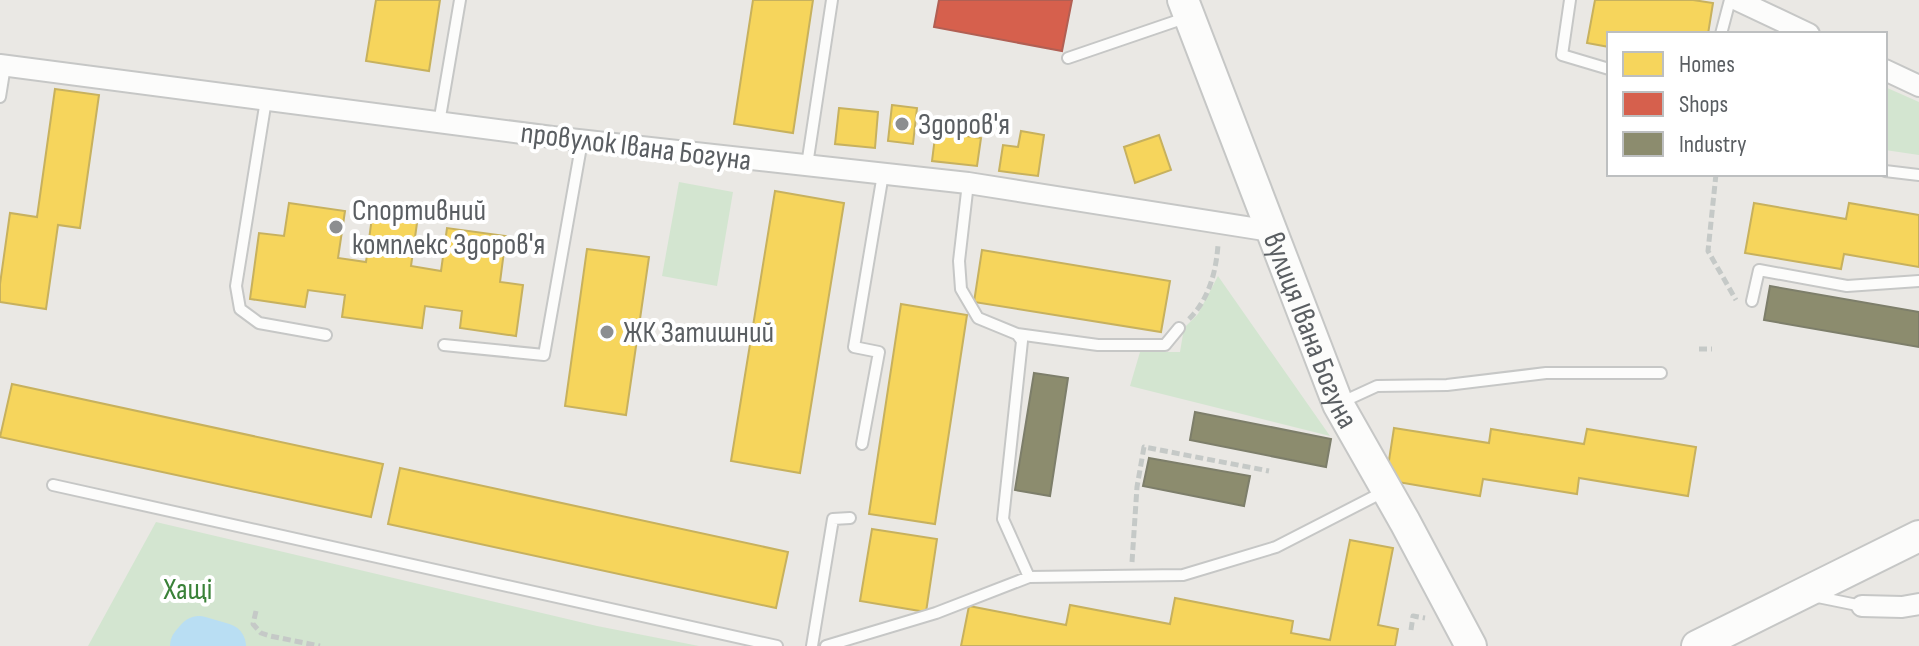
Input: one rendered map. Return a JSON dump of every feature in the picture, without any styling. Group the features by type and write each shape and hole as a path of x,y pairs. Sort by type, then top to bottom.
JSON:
{"main road":[{"name":"вулиця Івана Богуна","path":"1186,8 1261,230 1338,404 1471,646"},
{"path":"1697,646 1919,536"}],"street":[{"path":"1737,0 1805,32"},
{"name":"провулок Івана Богуна","path":"3,66 582,141 968,183 1261,230"},
{"path":"1887,71 1913,83"},
{"path":"1862,606 1902,607 1919,604"}],"lane":[{"path":"439,123 460,0"},
{"path":"807,165 832,0"},
{"path":"1570,0 1562,55 1607,68"},
{"path":"1722,32 1730,0"},
{"path":"1068,58 1186,8"},
{"path":"0,97 3,66"},
{"path":"1887,83 1913,83"},
{"path":"266,100 236,286 240,309 259,323 326,335"},
{"path":"444,345 544,355 582,141"},
{"path":"1887,171 1919,175"},
{"path":"862,444 879,352 854,347 883,174"},
{"path":"968,183 959,261 961,289 978,318 1017,334 1098,345 1165,345 1179,328"},
{"path":"1752,301 1759,270 1847,286 1919,281"},
{"path":"1017,334 1022,341 1003,519 1029,577"},
{"path":"1338,404 1377,386 1447,385 1546,373 1661,373"},
{"path":"53,485 777,646"},
{"path":"826,646 936,613 1029,577 1183,575 1276,547 1387,490"},
{"path":"812,646 833,519 850,518"},
{"path":"1803,594 1862,606"}],"path":[{"path":"1716,176 1708,251 1737,301"},
{"path":"1179,328 1196,311 1216,275 1219,242 1261,230"},
{"path":"1699,349 1712,349"},
{"path":"1131,575 1137,487 1144,447 1269,471"},
{"path":"256,611 253,624 261,633 320,646"},
{"path":"1411,630 1413,616 1433,619"}],"green space":[{"path":"1887,88 1919,102 1919,155 1887,150"},
{"path":"679,182 733,192 717,286 662,276"},
{"path":"1218,276 1330,436 1130,386 1140,352 1180,352 1184,328 1198,314"},
{"name":"Хащі","path":"156,522 597,626 699,646 88,646"}],"building: Homes":[{"path":"376,0 440,0 429,71 366,61"},
{"path":"753,0 813,0 793,133 734,124"},
{"path":"1595,0 1693,0 1713,3 1708,32 1607,32 1607,47 1587,43"},
{"path":"55,89 99,95 80,228 58,225 46,309 0,302 0,284 10,213 37,217"},
{"name":"Здоров'я","path":"892,105 917,108 913,144 888,141"},
{"path":"839,108 878,112 875,148 835,144"},
{"path":"937,121 966,124 965,136 981,138 977,166 932,161"},
{"path":"1021,131 1044,135 1038,176 999,171 1003,145 1018,147"},
{"path":"1159,135 1171,170 1135,183 1124,147"},
{"path":"775,191 844,203 800,473 731,461"},
{"path":"289,203 345,211 338,258 366,262 372,217 417,223 411,266 441,271 447,228 506,236 500,282 523,285 516,336 460,328 462,311 425,306 422,328 342,317 345,295 308,290 305,307 250,299 259,233 284,236"},
{"path":"1754,203 1846,219 1849,203 1919,215 1919,267 1844,254 1841,269 1745,253"},
{"name":"ЖК Затишний","path":"587,249 649,257 626,415 565,406"},
{"path":"982,250 1170,281 1161,332 974,302"},
{"path":"901,304 967,315 935,524 869,514"},
{"path":"12,384 383,464 371,517 0,437"},
{"path":"1394,428 1489,443 1491,429 1584,444 1587,429 1696,447 1688,496 1579,478 1577,494 1483,479 1480,496 1386,480"},
{"path":"400,468 788,552 776,608 388,524"},
{"path":"872,529 937,539 926,612 860,601"},
{"path":"1350,540 1393,548 1378,625 1398,629 1395,646 961,646 969,606 1066,625 1070,605 1170,624 1175,598 1293,621 1291,633 1330,640"}],"building: Shops":[{"path":"939,0 1072,0 1062,51 934,27"}],"building: Industry":[{"path":"1770,286 1919,312 1919,347 1764,320"},
{"path":"1034,373 1068,378 1050,496 1015,490"},
{"path":"1195,412 1331,439 1326,467 1190,440"},
{"path":"1149,458 1250,476 1244,506 1143,486"}],"waterway":[{"path":"193,646 199,639 223,646"}],"place":[{"name":"Здоров'я","path":"902,124"},
{"name":"Спортивний комплекс Здоров'я","path":"336,227"},
{"name":"ЖК Затишний","path":"607,332"}]}
